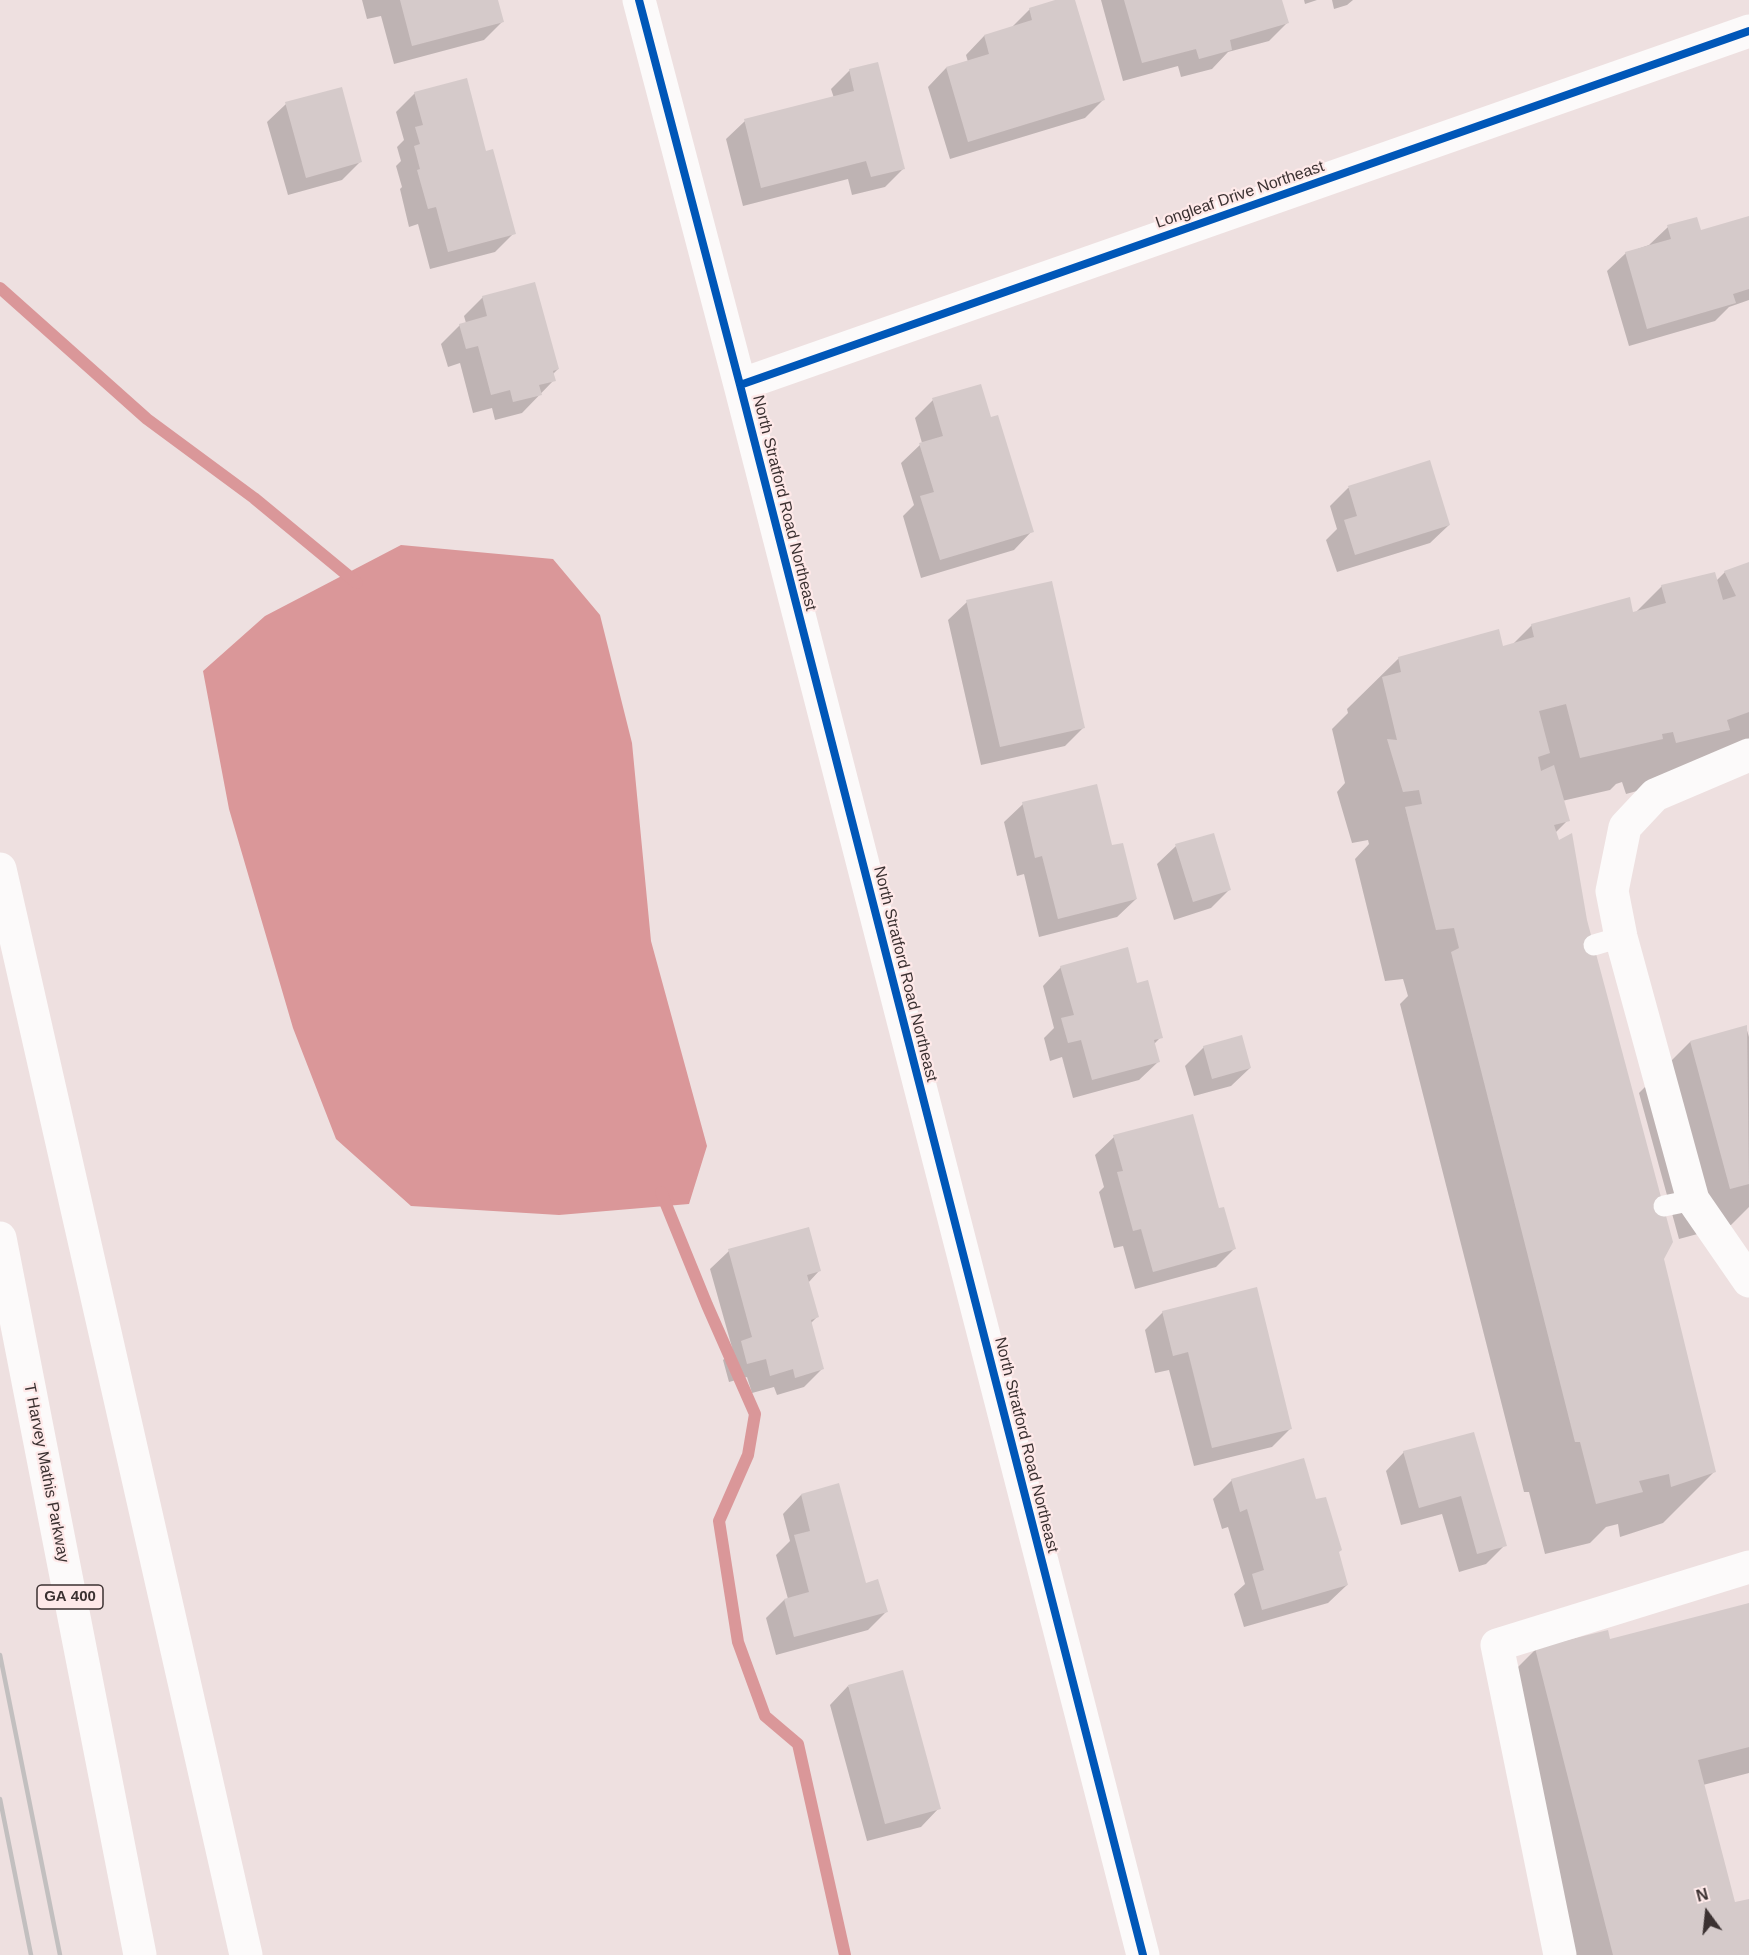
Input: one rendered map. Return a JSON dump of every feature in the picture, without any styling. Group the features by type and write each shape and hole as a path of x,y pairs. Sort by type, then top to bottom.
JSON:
{"main road":[{"name":"North Stratford Road Northeast","path":"639,0 1143,1955"},
{"name":"Longleaf Drive Northeast","path":"740,385 1749,31"},
{"path":"1749,755 1655,795 1625,827 1612,891 1607,941 1678,1203 1749,1281"},
{"path":"0,869 246,1955"},
{"name":"T Harvey Mathis Parkway","path":"0,1238 140,1955"},
{"path":"1560,1955 1497,1645 1749,1568"}],"shaded area":[{"path":"401,545 553,559 600,615 632,743 651,941 707,1146 689,1204 559,1215 411,1206 336,1139 293,1028 229,809 203,671 265,616"}],"building":[{"path":"400,0 498,0 504,22 412,46"},
{"path":"1055,0 1075,0 1105,100 968,142 946,67 989,54 984,35 1032,20 1029,8"},
{"path":"1124,0 1282,0 1289,23 1230,40 1232,50 1199,59 1196,49 1142,63"},
{"path":"878,62 905,169 871,177 866,161 761,188 744,119 854,91 849,69"},
{"path":"467,78 486,151 493,149 516,234 448,252 436,207 428,209 417,170 420,169 414,146 420,144 415,127 423,125 414,92"},
{"path":"342,87 362,162 306,178 285,102"},
{"path":"1749,216 1749,289 1733,294 1736,303 1647,329 1625,252 1671,239 1667,225 1697,217 1701,230"},
{"path":"535,282 559,369 553,371 556,381 539,385 542,395 513,402 510,390 491,395 478,346 466,349 459,324 487,316 482,296"},
{"path":"981,384 991,417 998,415 1034,532 940,560 920,496 934,492 919,443 943,436 932,398"},
{"path":"1430,460 1450,525 1355,555 1344,520 1357,516 1348,486"},
{"path":"1749,562 1749,712 1727,720 1730,730 1676,743 1673,732 1662,734 1663,739 1580,758 1566,704 1539,711 1550,753 1538,757 1541,771 1554,765 1570,821 1554,825 1559,840 1572,833 1587,920 1673,1242 1664,1259 1716,1472 1671,1487 1669,1474 1639,1481 1643,1492 1596,1504 1580,1442 1575,1442 1451,952 1459,948 1454,928 1436,930 1405,807 1422,804 1419,790 1403,792 1387,739 1397,740 1382,677 1401,672 1398,657 1499,629 1503,646 1534,637 1531,624 1630,597 1633,612 1666,603 1661,585 1715,572 1723,600 1736,596 1724,571"},
{"path":"1052,581 1085,728 1000,747 966,600"},
{"path":"1097,784 1112,845 1123,843 1137,899 1058,919 1042,856 1035,858 1022,802"},
{"path":"1214,833 1231,890 1193,902 1175,844"},
{"path":"1128,947 1137,983 1148,980 1163,1038 1154,1040 1160,1062 1092,1080 1081,1040 1068,1043 1061,1018 1074,1015 1060,966"},
{"path":"1747,1025 1749,1184 1730,1189 1690,1041"},
{"path":"1242,1035 1251,1068 1212,1079 1203,1046"},
{"path":"1193,1114 1219,1208 1224,1207 1236,1249 1153,1272 1141,1229 1133,1231 1117,1172 1123,1171 1113,1135"},
{"path":"809,1227 821,1271 807,1275 819,1317 811,1320 824,1369 795,1378 793,1369 770,1376 766,1359 747,1364 741,1341 752,1337 728,1249"},
{"path":"1257,1287 1292,1429 1212,1448 1188,1352 1173,1356 1162,1311"},
{"path":"1474,1432 1507,1546 1477,1554 1461,1496 1419,1508 1403,1451"},
{"path":"1304,1458 1316,1499 1326,1497 1342,1550 1339,1552 1348,1585 1262,1610 1252,1574 1264,1570 1247,1509 1240,1512 1231,1479"},
{"path":"839,1483 866,1583 878,1579 888,1612 794,1637 784,1599 809,1592 794,1535 810,1531 801,1494"},
{"path":"1749,1603 1749,1747 1698,1760 1735,1902 1749,1899 1749,1955 1613,1955 1535,1648 1608,1630 1610,1639"},
{"path":"903,1670 941,1809 885,1824 848,1685"}],"waterway":[{"path":"0,288 147,419 254,498 357,583"},
{"path":"661,1192 755,1414 748,1455 719,1521 738,1642 765,1716 798,1744 845,1955"}],"railway":[{"path":"0,1655 60,1955"},
{"path":"0,1799 31,1955"}],"cycle path":[{"path":"639,0 1143,1955"},
{"path":"740,385 1749,31"}]}
